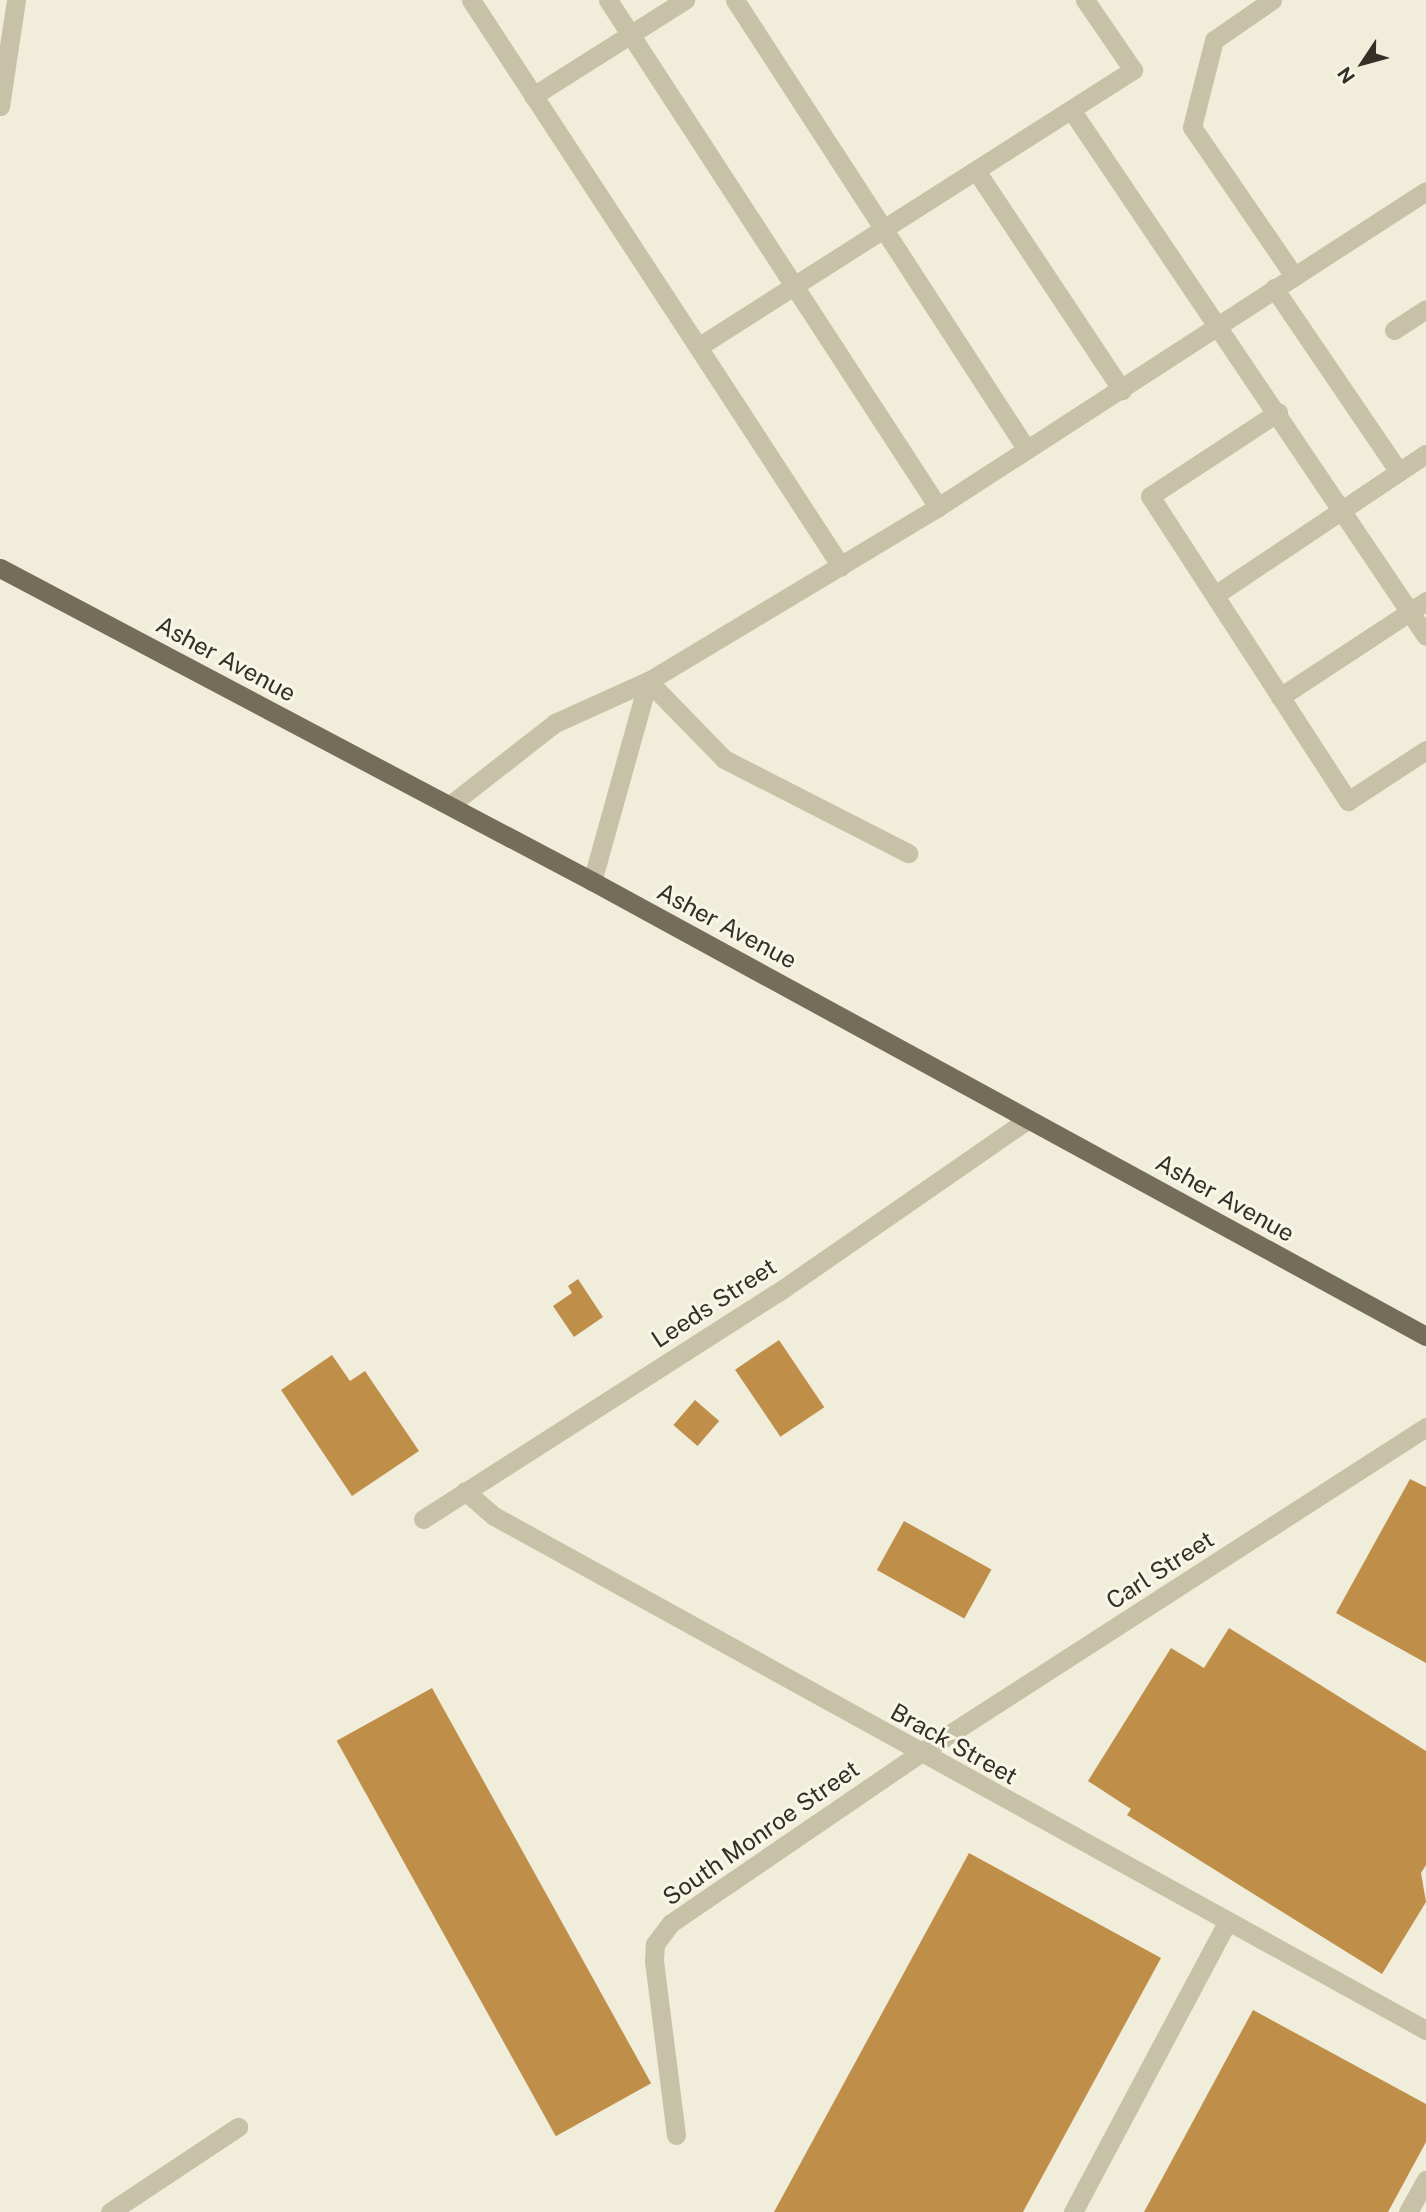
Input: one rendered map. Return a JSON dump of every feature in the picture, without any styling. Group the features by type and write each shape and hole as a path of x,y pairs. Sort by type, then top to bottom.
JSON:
{"main road":[{"name":"Asher Avenue","path":"0,568 592,881 1025,1121 1426,1336"}],"street":[{"path":"0,106 16,0"},
{"path":"471,0 841,566"},
{"path":"608,0 938,507"},
{"path":"533,96 685,0"},
{"path":"735,0 1027,450"},
{"path":"698,347 977,172 1133,70 1085,0"},
{"path":"1272,0 1214,40 1192,127 1294,276"},
{"path":"1072,111 1278,412 1426,636"},
{"path":"977,172 1122,390"},
{"path":"450,805 555,723 648,681 938,507 1426,191"},
{"path":"1274,288 1399,472"},
{"path":"1394,330 1426,309"},
{"path":"1278,412 1150,496 1348,801 1426,750"},
{"path":"1215,595 1426,454"},
{"path":"1280,697 1426,601"},
{"path":"648,681 724,759 908,853"},
{"path":"592,881 648,681"},
{"name":"Leeds Street","path":"423,1519 777,1293 1025,1121"},
{"name":"Carl Street","path":"920,1753 1426,1427"},
{"name":"Brack Street","path":"465,1491 494,1516 1226,1924 1426,2030"},
{"name":"South Monroe Street","path":"676,2135 655,1944 671,1923 920,1753"},
{"path":"1073,2212 1226,1924"},
{"path":"110,2212 238,2127"},
{"path":"1408,2212 1426,2180"}],"building":[{"path":"578,1279 603,1317 574,1337 553,1306 572,1293 568,1286"},
{"path":"779,1340 824,1407 780,1437 735,1370"},
{"path":"332,1355 350,1381 365,1371 419,1451 352,1496 281,1390"},
{"path":"695,1400 719,1421 698,1446 673,1425"},
{"path":"1410,1479 1426,1487 1426,1663 1336,1613"},
{"path":"904,1521 991,1569 964,1618 877,1570"},
{"path":"1229,1628 1426,1751 1426,1865 1421,1873 1426,1902 1382,1974 1127,1815 1131,1809 1088,1781 1171,1648 1204,1668"},
{"path":"432,1688 651,2083 556,2136 337,1741"},
{"path":"969,1853 1161,1958 1023,2212 774,2212"},
{"path":"1253,2010 1426,2104 1426,2142 1388,2212 1144,2212"}]}
